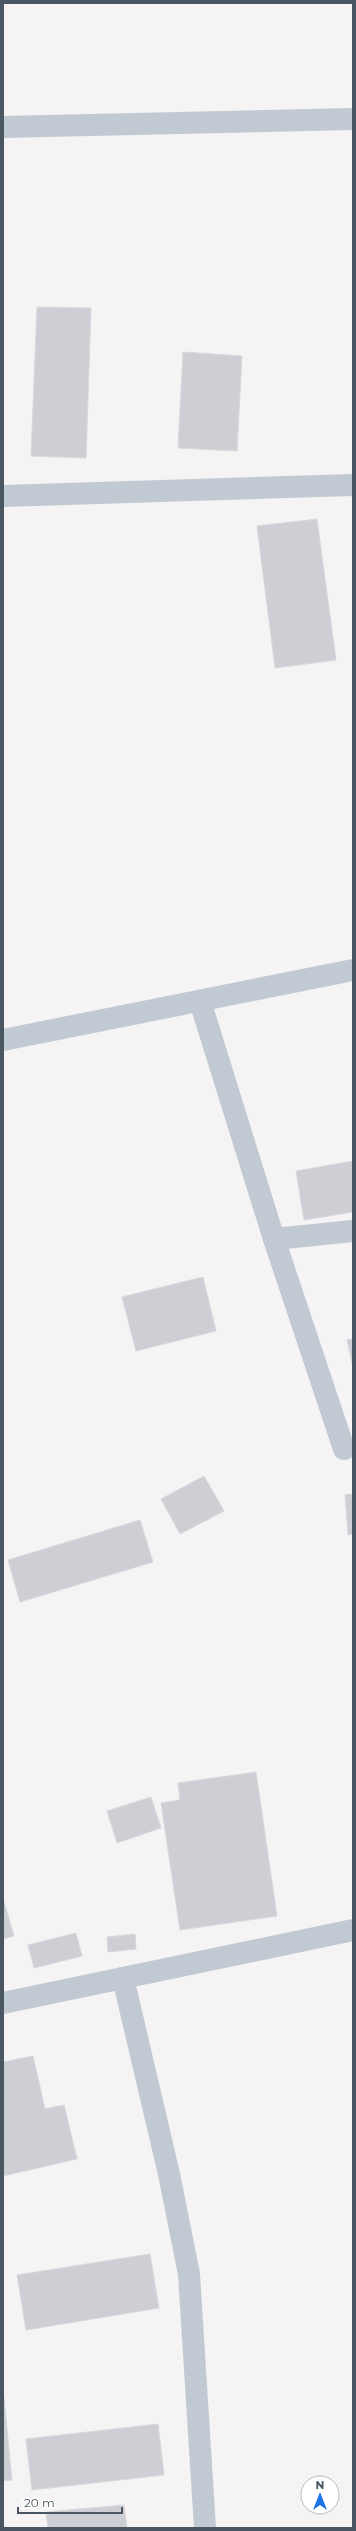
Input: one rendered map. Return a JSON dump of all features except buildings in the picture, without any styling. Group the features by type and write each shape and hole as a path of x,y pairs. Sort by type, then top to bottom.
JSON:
{"street":[{"path":"3,127 353,119"},
{"path":"3,496 353,485"},
{"path":"3,1040 353,970"},
{"path":"200,1000 274,1239 344,1449"},
{"path":"274,1239 353,1231"},
{"path":"3,2002 353,1930"},
{"path":"123,1978 169,2174 189,2274 205,2528"}]}
